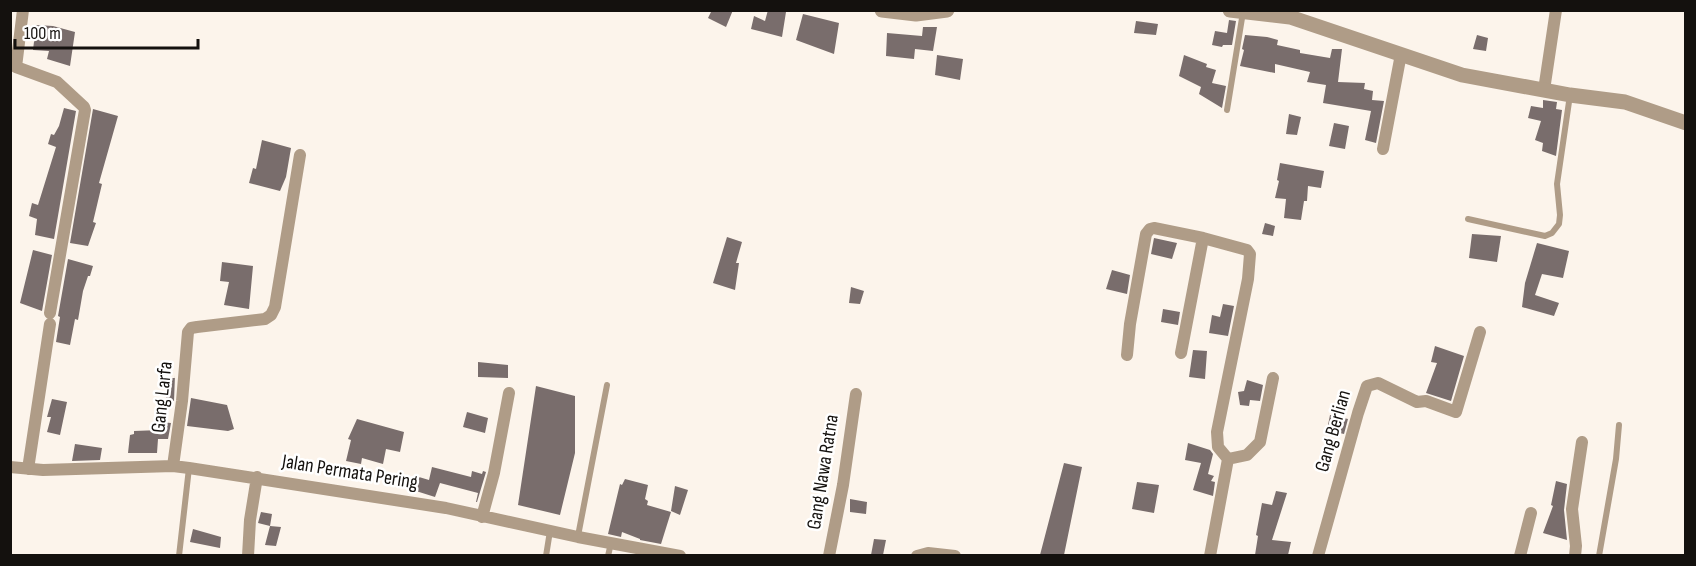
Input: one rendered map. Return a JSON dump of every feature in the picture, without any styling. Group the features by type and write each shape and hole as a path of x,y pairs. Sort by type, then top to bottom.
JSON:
{"street":[{"path":"22,10 16,67 57,82 85,110 28,469"},
{"path":"882,10 916,14 947,10"},
{"path":"1544,90 1556,10"},
{"path":"1237,11 1290,17 1462,75 1570,95 1625,102 1686,123"},
{"path":"1383,149 1401,54"},
{"name":"Gang Larfa","path":"173,466 188,332 191,328 265,319 271,315 275,307 300,154"},
{"path":"1126,355 1146,234 1150,229 1203,238 1246,250 1250,255 1248,279 1216,432 1216,442 1228,459 1210,555"},
{"path":"1181,353 1203,238"},
{"name":"Gang Berlian","path":"1318,555 1367,386 1378,383 1417,402 1426,401 1456,412 1480,332"},
{"path":"1228,459 1247,455 1260,442 1273,378"},
{"path":"482,517 494,473 509,393"},
{"name":"Gang Nawa Ratna","path":"829,555 843,485 856,394"},
{"path":"1575,555 1572,509 1582,442"},
{"name":"Jalan Permata Pering","path":"10,466 28,469 173,466 257,477 446,508 578,537 680,555"},
{"path":"248,555 250,520 257,477"},
{"path":"1520,555 1531,513"},
{"path":"917,555 928,553 955,555"}],"lane":[{"path":"1227,110 1237,11"},
{"path":"1468,219 1545,236 1557,229 1560,215 1557,184 1570,95"},
{"path":"578,537 607,385"},
{"path":"1599,555 1620,425"},
{"path":"179,555 189,468"},
{"path":"546,555 550,531"},
{"path":"608,555 611,543"}],"building":[{"path":"712,10 733,10 726,27 708,18"},
{"path":"768,10 786,12 782,37 751,29 754,16 765,21"},
{"path":"803,14 839,23 834,54 796,40"},
{"path":"1229,20 1236,21 1232,45 1222,47 1212,45 1215,31 1227,33"},
{"path":"1136,21 1158,24 1156,35 1134,33"},
{"path":"36,25 53,26 75,32 70,66 47,59 49,51 33,50"},
{"path":"923,27 937,27 933,51 915,49 914,59 886,56 887,33 922,36"},
{"path":"1245,35 1267,37 1278,40 1277,45 1300,50 1300,53 1330,58 1332,49 1342,49 1338,82 1365,83 1364,89 1373,91 1372,100 1384,101 1376,143 1365,140 1371,111 1323,103 1326,85 1307,82 1310,72 1275,64 1275,73 1240,66"},
{"path":"1477,35 1488,38 1486,51 1473,49"},
{"path":"937,55 963,59 960,80 935,75"},
{"path":"1184,55 1216,70 1212,83 1226,86 1222,108 1199,94 1201,87 1179,76"},
{"path":"1543,100 1557,102 1556,109 1562,110 1556,156 1542,151 1543,143 1535,140 1541,121 1528,118 1531,106 1543,108"},
{"path":"64,108 76,111 54,239 35,235 37,219 29,216 32,203 38,205 56,147 48,144 51,134 54,135 59,126"},
{"path":"93,109 118,116 99,183 102,184 93,222 96,223 88,246 70,243"},
{"path":"1289,114 1301,117 1297,135 1286,134"},
{"path":"1334,123 1349,126 1345,149 1329,146"},
{"path":"262,140 291,148 286,177 280,191 249,183 253,168 256,169"},
{"path":"1280,163 1324,171 1321,188 1308,186 1307,201 1304,201 1301,220 1284,218 1286,199 1275,198"},
{"path":"1265,223 1275,226 1273,236 1262,234"},
{"path":"1472,234 1501,236 1497,262 1469,258"},
{"path":"727,237 742,242 736,263 739,263 735,290 713,283"},
{"path":"1154,238 1177,243 1172,259 1151,254"},
{"path":"1537,243 1569,251 1563,278 1542,274 1535,295 1559,303 1554,316 1522,307 1525,283"},
{"path":"33,250 52,255 42,311 20,303"},
{"path":"68,259 93,266 83,291 78,320 75,319 70,345 56,342"},
{"path":"222,262 253,266 249,309 224,305 229,282 220,281"},
{"path":"1112,270 1130,275 1127,294 1106,289"},
{"path":"851,287 864,291 860,304 849,303"},
{"path":"1223,304 1234,306 1228,336 1209,333 1212,315 1220,317"},
{"path":"1163,309 1180,312 1178,325 1161,322"},
{"path":"1435,346 1464,356 1451,401 1426,393 1437,363 1431,362"},
{"path":"1193,350 1207,351 1205,379 1189,377"},
{"path":"478,362 508,365 508,378 478,377"},
{"path":"168,378 175,378 174,401 166,401"},
{"path":"1247,380 1263,385 1260,401 1250,400 1249,406 1240,405 1238,392 1244,391"},
{"path":"536,386 575,396 575,453 560,515 518,505"},
{"path":"191,398 227,405 234,429 228,431 187,426"},
{"path":"52,399 67,402 60,435 47,432 51,417 47,417"},
{"path":"467,412 488,418 485,433 463,427"},
{"path":"1330,415 1348,419 1344,434 1327,430"},
{"path":"357,419 404,432 400,452 386,449 383,464 362,458 361,464 346,461 351,440 348,439"},
{"path":"161,422 171,423 168,439 158,439 157,453 128,453 130,435 134,434 134,431 160,430"},
{"path":"1188,443 1210,450 1213,454 1208,474 1214,476 1211,481 1215,482 1213,496 1193,490 1201,463 1185,460"},
{"path":"75,444 102,448 100,460 72,461"},
{"path":"1064,463 1082,467 1064,555 1040,555"},
{"path":"432,467 471,477 472,471 482,474 483,471 486,472 477,502 478,493 440,483 435,497 416,491 419,477 429,480"},
{"path":"625,479 648,485 645,499 648,501 647,505 671,512 661,544 640,540 622,532 621,537 608,534 620,484 622,485"},
{"path":"1556,481 1567,484 1564,510 1567,540 1543,533 1553,506 1551,505"},
{"path":"1137,482 1159,485 1154,513 1132,509"},
{"path":"675,486 688,490 680,515 671,511"},
{"path":"1276,491 1287,493 1272,540 1291,542 1288,555 1255,555 1262,503 1272,505"},
{"path":"850,499 867,502 866,514 850,512"},
{"path":"261,512 272,514 270,526 258,523"},
{"path":"270,526 281,527 276,546 265,545"},
{"path":"193,529 221,537 220,548 190,542"},
{"path":"874,539 886,540 883,555 871,555"}]}
